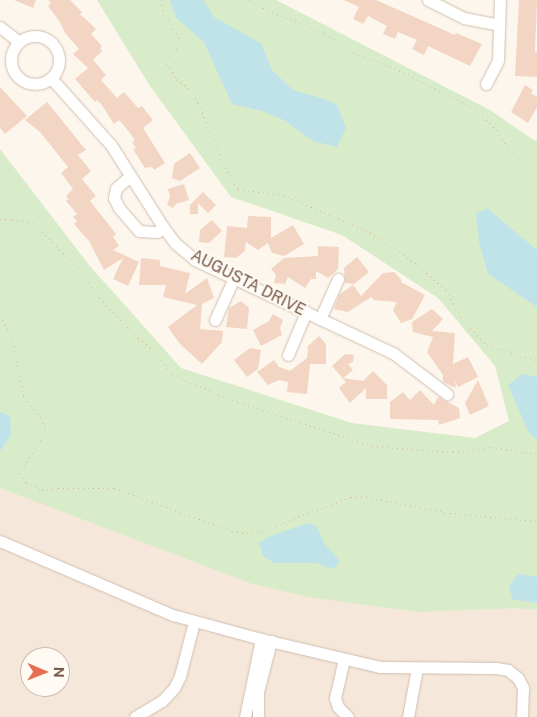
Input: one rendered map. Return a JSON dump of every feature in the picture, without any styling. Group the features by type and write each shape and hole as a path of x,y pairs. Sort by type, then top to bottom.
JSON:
{"street":[{"path":"428,0 464,18 499,26"},
{"path":"486,84 498,60 500,0"},
{"path":"0,27 19,42"},
{"path":"34,36 50,41 59,55 59,64 51,78 38,84 23,81 17,76 11,62 14,48 19,42 34,36"},
{"name":"AUGUSTA DRIVE","path":"51,78 111,145 163,227 175,243 195,260 393,353 447,394"},
{"path":"130,176 116,188 114,198 119,208 139,231 157,232 163,227"},
{"path":"215,320 234,278"},
{"path":"320,318 338,280"},
{"path":"288,355 306,312"},
{"path":"0,541 172,615 194,622 380,667 496,668 508,670 518,678 523,688 522,717"},
{"path":"135,717 162,701 177,683 194,622"},
{"path":"258,717 260,700 264,692 270,641"},
{"path":"245,717 270,641"},
{"path":"344,659 335,698 338,707 348,717"},
{"path":"408,717 417,668"}],"path":[{"path":"161,0 163,11 180,38 177,50 165,58 176,79 190,89 198,103 229,175 238,189 283,194 370,232 415,263 446,290 464,321 487,345 537,360"},
{"path":"249,0 263,8 325,33 358,54 390,66 475,109 496,130 509,150 537,172"},
{"path":"0,219 12,219 35,224 80,270 96,294 138,338 152,348 172,375 243,404 372,446 453,452 491,447 537,454"},
{"path":"0,314 13,340 24,397 41,418 46,431 19,474 26,482 42,490 58,488 114,488 232,532 247,533 261,531 350,497 361,496 450,513 537,520"}],"shaded area":[{"path":"0,488 35,500 514,608 537,610 537,717 0,717"}],"green space":[{"path":"97,0 276,0 490,110 535,141 537,139 537,610 514,608 419,612 307,597 250,583 0,488 0,149 89,265 181,368 352,423 475,438 509,421 495,366 438,298 342,235 231,197 150,86"}],"water":[{"path":"170,0 203,0 214,17 261,43 272,70 293,90 327,100 337,105 346,128 337,147 313,141 284,120 262,111 232,104 204,42 176,18"},
{"path":"487,208 537,250 537,307 488,274 479,242 476,214"},
{"path":"522,374 537,377 537,439 529,433 508,385"},
{"path":"0,412 10,416 11,435 0,451"},
{"path":"309,523 317,527 324,543 340,561 333,569 316,563 274,563 263,556 259,543 270,536"},
{"path":"518,574 537,577 537,603 512,599 509,586"}],"building":[{"path":"14,0 36,0 33,8"},
{"path":"48,0 70,0 82,12 80,14 96,29 91,34 102,46 100,48 102,51 93,60 106,75 101,80 117,98 124,92 138,108 142,106 153,120 143,128 165,163 154,170 152,167 145,168 133,149 136,148 132,142 135,140 126,128 119,120 114,124 101,104 97,100 95,102 75,79 88,68 73,54 79,49 65,33 60,22 48,6 51,3"},
{"path":"344,0 376,0 455,35 456,33 482,44 470,66 428,46 424,55 412,49 417,40 398,32 395,39 383,34 387,26 368,16 363,24 353,19 359,7"},
{"path":"519,0 537,0 535,52 537,52 537,77 515,76"},
{"path":"525,85 533,90 531,93 537,97 537,107 528,123 511,112"},
{"path":"0,87 27,116 5,134 0,128"},
{"path":"47,102 86,150 78,155 91,171 82,179 96,196 90,201 116,234 113,237 119,246 113,250 139,262 128,286 113,279 123,258 104,270 89,241 74,224 77,221 73,217 77,214 66,201 68,199 66,196 73,189 61,173 68,167 40,132 25,120"},
{"path":"190,153 200,168 180,181 172,178 174,164"},
{"path":"184,184 189,200 176,204 173,208 167,205 170,197 168,189"},
{"path":"203,192 216,205 208,213 198,203 198,214 190,214 190,205"},
{"path":"248,216 271,217 271,238 293,225 304,244 284,256 272,253 268,243 258,250 246,242 245,251 236,258 224,257 227,226 247,228"},
{"path":"212,220 222,231 209,243 199,242 200,230"},
{"path":"318,246 339,247 338,269 328,278 316,271 316,279 311,279 305,288 288,277 285,284 274,283 276,275 271,269 284,258 318,256"},
{"path":"357,257 369,272 354,284 345,283 344,268"},
{"path":"141,258 160,260 160,266 190,273 185,294 207,278 214,298 202,304 200,329 223,331 222,342 202,364 180,344 168,327 197,305 163,297 166,285 139,285"},
{"path":"394,272 401,279 401,282 425,295 412,319 401,323 393,310 397,302 374,300 371,297 348,312 334,309 339,295 353,285 361,296 383,273"},
{"path":"241,301 249,308 247,329 226,327 229,308"},
{"path":"432,309 443,319 432,331 455,333 453,364 468,357 478,377 458,387 455,381 456,388 443,382 443,375 427,352 433,337 413,332 412,322"},
{"path":"273,314 283,320 280,328 282,335 261,346 253,330 269,321"},
{"path":"319,336 326,344 326,364 310,364 307,394 287,392 288,382 279,380 268,385 257,372 274,360 279,367 290,371 307,358 308,346"},
{"path":"250,348 261,350 258,369 247,377 234,360"},
{"path":"345,354 354,355 353,362 348,364 353,370 343,378 363,381 373,371 387,385 387,399 366,399 366,388 350,403 339,388 346,382 332,366"},
{"path":"478,380 489,406 470,415 465,403"},
{"path":"420,390 434,405 438,397 459,408 460,418 439,425 438,420 390,419 390,402 403,392 410,400"}]}
